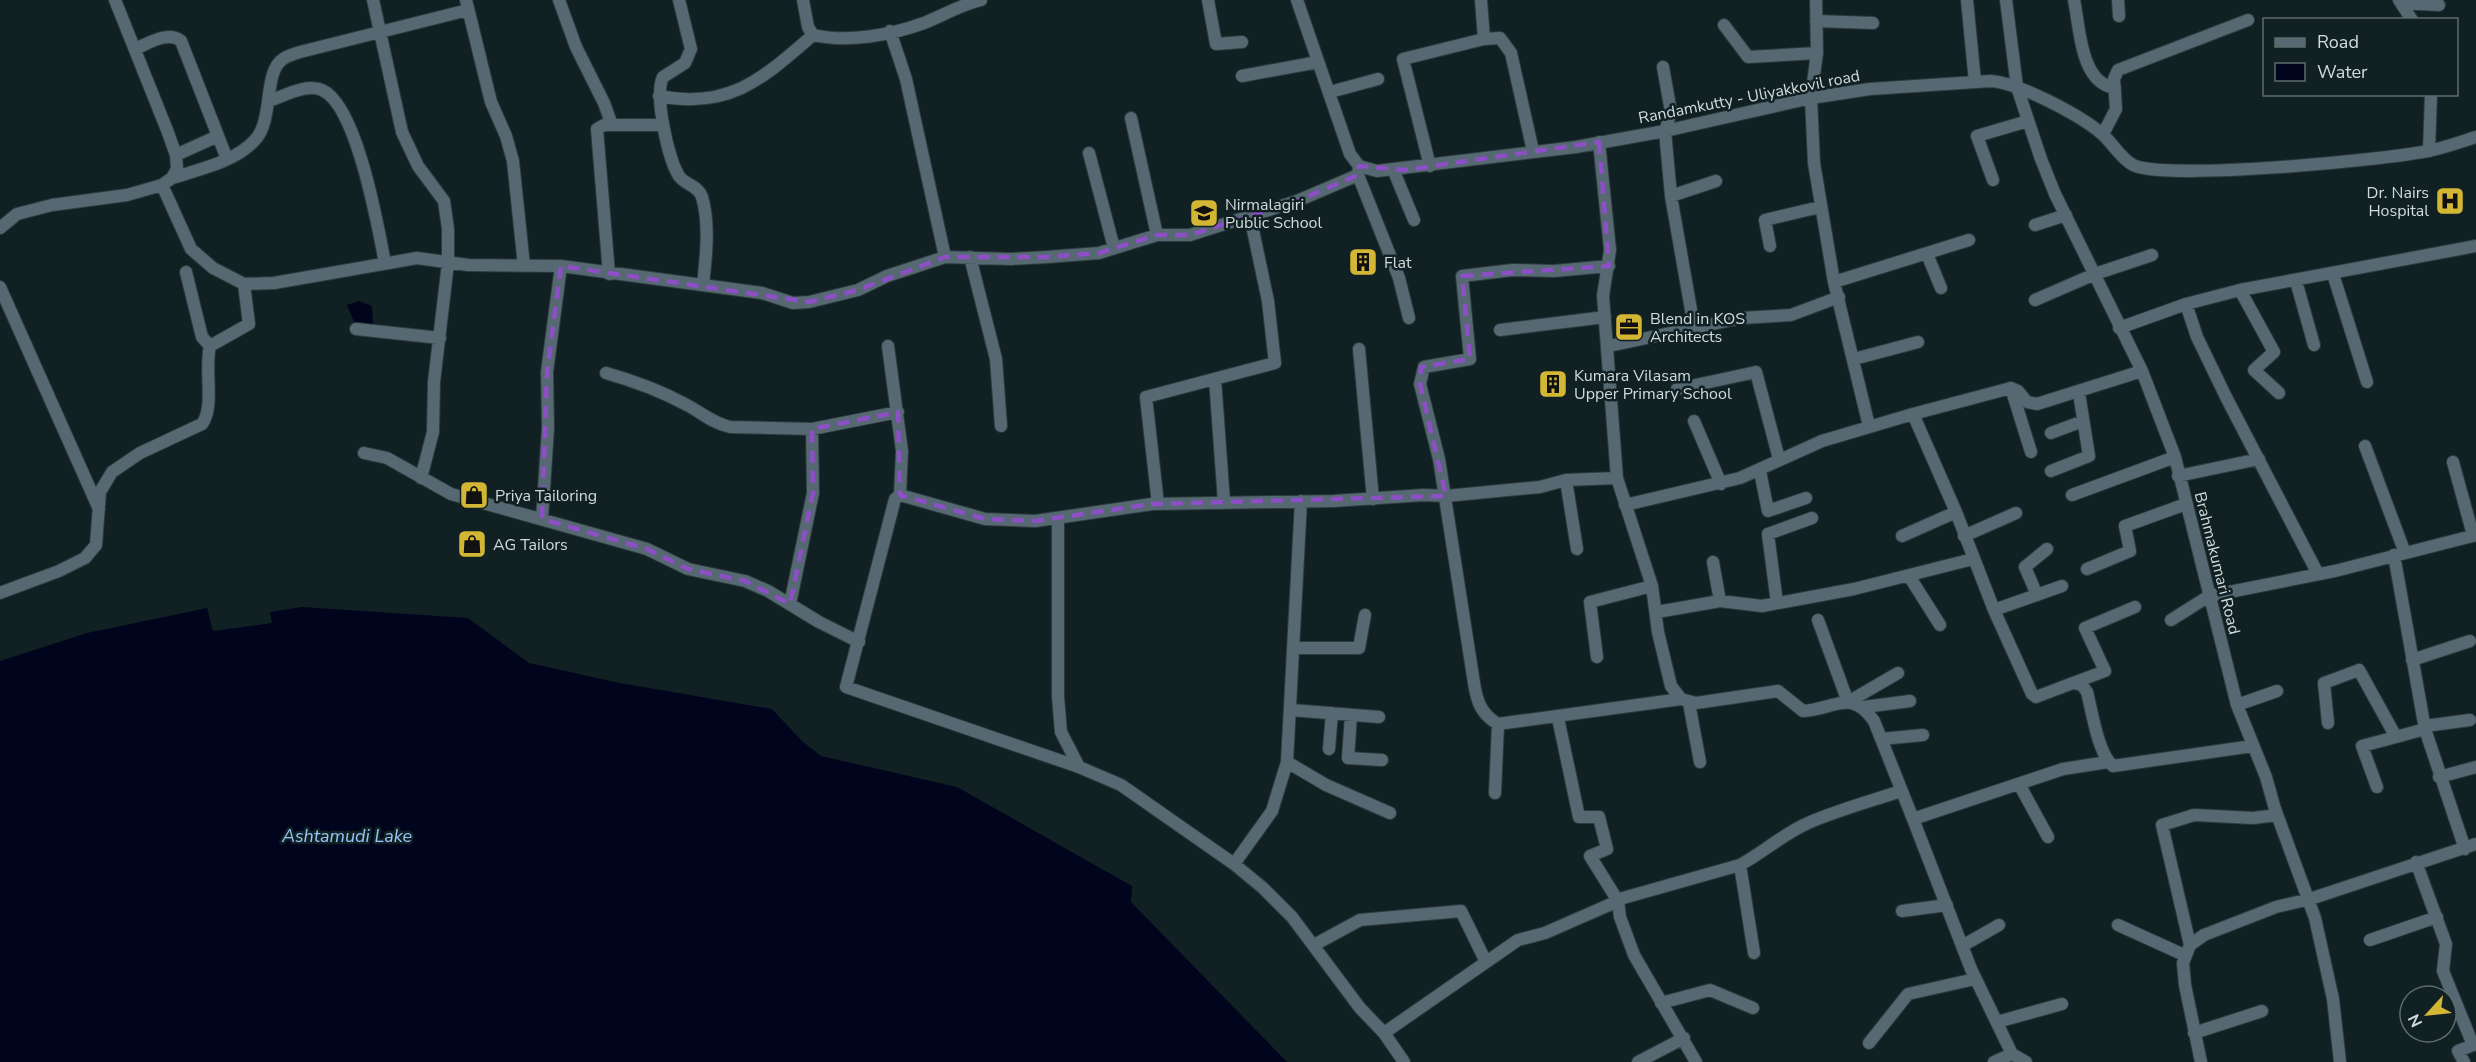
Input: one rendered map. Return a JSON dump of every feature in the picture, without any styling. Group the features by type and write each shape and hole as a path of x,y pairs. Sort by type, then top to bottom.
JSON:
{"street":[{"path":"115,0 176,155 177,168 167,181"},
{"path":"373,0 382,31 402,132 418,166 444,201 448,229 448,263 434,382 433,432 421,478"},
{"path":"559,0 576,47 604,103 612,125"},
{"path":"679,0 691,49 685,63 663,77 658,96 663,124 679,176 694,186 702,198 707,251 703,285"},
{"path":"803,0 808,27 813,35 827,38 859,38 925,23 957,3 981,0"},
{"path":"1208,0 1216,44 1242,42"},
{"path":"1297,0 1350,154 1399,278 1409,318"},
{"path":"1481,0 1484,39"},
{"path":"1816,0 1817,53 1811,98 1814,163 1834,282 1869,426"},
{"path":"1967,0 1974,82"},
{"name":"Brahmakumari Road","path":"2006,0 2017,87 2028,122 2055,194 2142,371 2175,458 2237,705 2310,899 2333,999 2340,1062"},
{"path":"2074,0 2088,66 2094,77 2106,87 2115,88"},
{"path":"2118,0 2119,16"},
{"path":"2400,1 2439,5"},
{"path":"2400,1 2411,18"},
{"path":"0,228 17,214 52,205 127,195 227,159 246,149 258,138 270,101 273,70 281,60 304,51 382,31 467,5 491,102 506,136 513,161 524,266"},
{"path":"2103,134 2116,109 2115,75 2118,70 2248,20"},
{"path":"1816,21 1873,22"},
{"path":"1724,25 1748,57 1817,53"},
{"path":"890,31 906,79 945,257"},
{"path":"658,96 690,99 739,91 769,72 813,35"},
{"path":"135,49 168,37 178,38 227,159"},
{"path":"1430,166 1403,59 1484,39 1500,38 1511,53 1533,151"},
{"path":"1242,76 1318,62"},
{"path":"1663,67 1671,112 1665,131 1671,196 1694,327"},
{"path":"1330,93 1378,79"},
{"name":"Randamkutty - Uliyakkovil road","path":"1358,171 1430,166 1599,142 1665,131 1811,98 1870,88 1974,82 2005,82 2080,117 2103,134 2133,165 2157,170 2190,171 2328,163 2429,151 2476,137"},
{"path":"270,101 312,88 323,90 337,102 367,175 386,263"},
{"path":"2429,151 2431,96"},
{"path":"1131,118 1157,235"},
{"path":"1993,180 1977,136 2028,122"},
{"path":"609,274 597,134 600,127 612,125 663,124"},
{"path":"176,155 218,136"},
{"path":"1599,142 1607,200 1609,266 1603,296 1609,346 1617,478 1652,586 1658,632 1671,686 1685,701 1700,762"},
{"path":"1089,153 1114,248"},
{"path":"1393,169 1414,220"},
{"path":"167,181 191,249 213,268 244,284 274,283 417,258 448,263 561,266 762,293 793,303 809,302 858,290 887,276 945,257 1038,258 1099,253 1157,235 1190,235 1296,201 1358,171"},
{"path":"1671,196 1716,181"},
{"path":"1770,246 1765,220 1820,207"},
{"path":"2035,225 2066,215"},
{"path":"1158,504 1146,397 1275,363 1268,301 1250,216"},
{"path":"1834,282 1969,240"},
{"path":"2119,328 2186,304 2240,290 2476,246"},
{"path":"1927,254 1941,288"},
{"path":"2035,300 2095,274 2152,255"},
{"path":"969,257 996,359 1001,426"},
{"path":"542,519 548,428 547,372 561,266"},
{"path":"1609,266 1554,271 1513,270 1462,276 1470,359 1424,366 1421,372 1420,384 1446,496 1477,702 1483,712 1498,724 1771,691 1778,691 1803,711 1848,702 1898,674"},
{"path":"186,273 202,337 210,346"},
{"path":"2333,274 2367,382"},
{"path":"2296,281 2314,345"},
{"path":"0,593 59,571 85,558 96,545 100,492 104,481 120,464 195,429 207,418 207,358 210,346 249,324 244,284"},
{"path":"0,287 99,510"},
{"path":"2240,290 2274,352 2254,370 2279,393"},
{"path":"1609,346 1741,318 1791,315 1839,297"},
{"path":"2186,304 2198,337 2318,574"},
{"path":"1500,330 1605,317"},
{"path":"356,329 440,338"},
{"path":"1854,359 1918,342"},
{"path":"888,346 902,451 900,495 895,500 846,687 1079,767 1121,785 1234,864 1292,917 1360,1008 1384,1033 1404,1062"},
{"path":"1359,350 1373,498"},
{"path":"1625,505 1721,484 1760,471 1779,459 1822,441 2011,388 2018,391 2031,404 2079,393 2142,371"},
{"path":"1677,389 1756,372 1779,459"},
{"path":"606,373 643,383 687,405 717,424 730,427 812,429 898,412"},
{"path":"1215,379 1224,502"},
{"path":"2011,388 2031,452"},
{"path":"2051,471 2089,456 2079,393"},
{"path":"1913,414 1956,512 1994,610 2032,694 2036,697 2105,671 2085,628 2135,607"},
{"path":"1694,421 1721,484"},
{"path":"2051,433 2083,422"},
{"path":"790,604 813,493 812,429"},
{"path":"2187,950 2204,935 2276,907 2310,899 2416,862 2470,847 2439,777 2425,727 2412,660 2399,554 2365,446"},
{"path":"364,453 387,458 452,494 647,549 688,569 745,581 859,642"},
{"path":"2072,495 2175,458"},
{"path":"2178,476 2259,459"},
{"path":"2171,620 2210,596 2318,574 2474,535 2453,462"},
{"path":"1760,471 1768,512 1806,498"},
{"path":"900,495 985,519 1058,519 1158,504 1446,496 1540,487 1566,480 1617,478"},
{"path":"1566,480 1577,549"},
{"path":"1234,864 1272,811 1287,762 1295,648 1301,501"},
{"path":"2086,569 2130,551 2125,526 2186,504"},
{"path":"1902,536 1956,512"},
{"path":"1964,536 2016,513"},
{"path":"1777,603 1768,534 1812,518"},
{"path":"1058,519 1058,697 1061,732 1079,767"},
{"path":"2037,595 2025,567 2047,549"},
{"path":"1657,612 1720,601 1762,606 1909,576 1973,559"},
{"path":"1713,562 1720,601"},
{"path":"1909,576 1940,625"},
{"path":"1597,657 1590,602 1652,586"},
{"path":"1994,610 2062,586"},
{"path":"1295,648 1359,648 1365,615"},
{"path":"1818,620 1848,702"},
{"path":"2412,660 2470,641"},
{"path":"2328,723 2324,683 2359,670 2396,737"},
{"path":"2073,683 2082,685 2087,692 2108,762"},
{"path":"2237,705 2277,691"},
{"path":"1848,702 1864,707 1910,701"},
{"path":"1864,707 1881,739 1975,979 2012,1054 2026,1062"},
{"path":"1291,710 1379,717"},
{"path":"1329,749 1332,713"},
{"path":"1351,715 1348,758 1382,760"},
{"path":"1558,718 1579,817 1599,817 1607,849 1590,856 1618,902 1620,917 1634,955 1696,1062"},
{"path":"2377,787 2362,746 2425,727 2470,720"},
{"path":"1496,793 1498,724"},
{"path":"1881,739 1923,735"},
{"path":"1913,819 2063,769 2108,762 2118,767 2253,746"},
{"path":"1287,762 1326,785 1390,813"},
{"path":"2439,777 2476,767"},
{"path":"2019,784 2048,837"},
{"path":"1384,1033 1518,940 1545,933 1623,898 1740,865 1756,856 1775,840 1810,822 1901,791"},
{"path":"2201,1062 2185,985 2187,950 2162,825 2194,814 2253,818 2277,815"},
{"path":"2416,862 2446,944 2443,971 2474,1044 2458,1051 2464,1062"},
{"path":"1740,865 1754,953"},
{"path":"1902,911 1947,906"},
{"path":"1314,945 1359,920 1461,911 1486,962"},
{"path":"2370,940 2437,917"},
{"path":"1962,946 1998,925"},
{"path":"2118,925 2187,950"},
{"path":"1869,1043 1908,994 1975,979"},
{"path":"1661,1003 1710,990 1753,1008"},
{"path":"1997,1022 2062,1004"},
{"path":"2194,1033 2262,1011"},
{"path":"1638,1062 1684,1038"},
{"path":"1994,1062 2012,1054"}],"highlighted area":[{"path":"1599,142 1609,266 1462,276 1470,359 1421,367 1420,384 1446,496 1152,504 1035,521 985,519 900,495 898,412 812,429 813,493 790,604 745,581 688,569 647,549 542,519 547,372 561,266 809,302 858,290 945,257 1047,257 1099,253 1157,235 1190,235 1297,201 1358,175 1359,166 1405,170"}],"water":[{"path":"359,301 372,306 373,326 355,324 347,305"},
{"name":"Ashtamudi Lake","path":"302,607 468,618 529,663 620,683 772,709 802,741 821,756 957,787 1132,886 1131,902 1287,1062 0,1062 0,661 87,633 207,608 213,631 272,623 270,612"}],"place":[{"name":"Dr. Nairs Hospital","path":"2450,201"},
{"name":"Nirmalagiri Public School","path":"1204,213"},
{"name":"Flat","path":"1363,262"},
{"name":"Blend in KOS Architects","path":"1629,327"},
{"name":"Kumara Vilasam Upper Primary School","path":"1553,384"},
{"name":"Priya Tailoring","path":"474,495"},
{"name":"AG Tailors","path":"472,544"}]}
